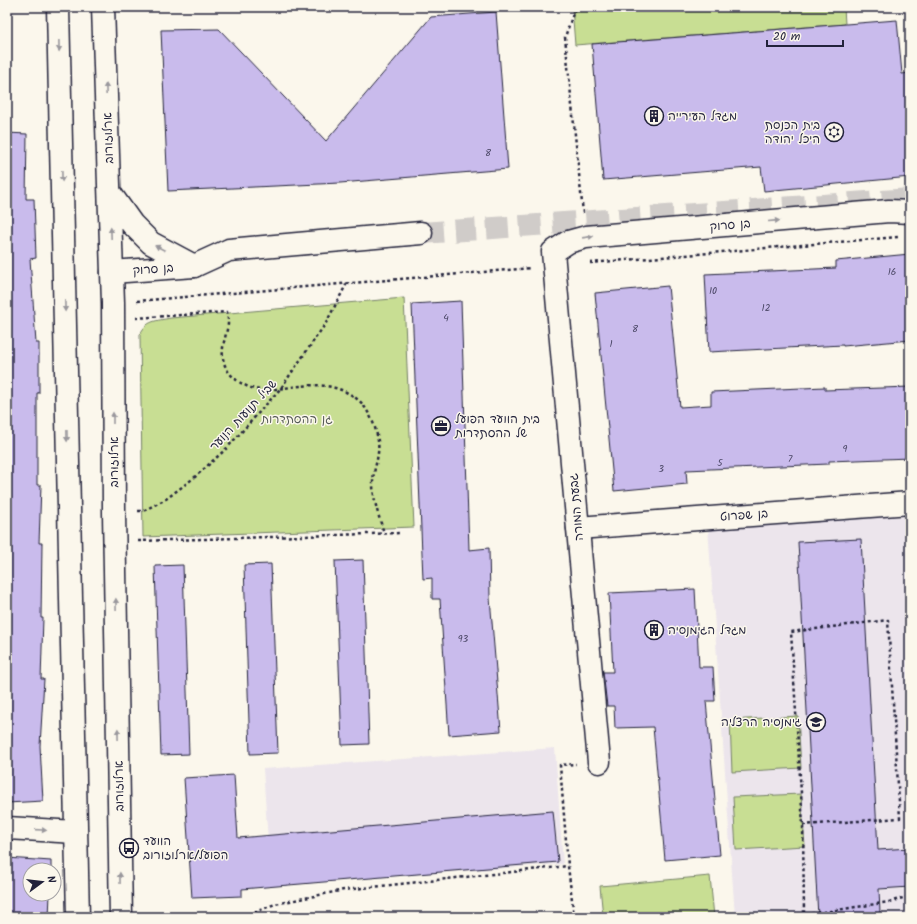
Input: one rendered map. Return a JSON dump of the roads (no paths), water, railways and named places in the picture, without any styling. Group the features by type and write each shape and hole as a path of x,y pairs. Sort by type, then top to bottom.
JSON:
{"street":[{"path":"58,7 78,917"},
{"name":"ארלוזורוב","path":"103,7 113,303 114,513 121,917"},
{"path":"110,193 132,224 150,243 194,266 229,250 421,232"},
{"name":"בן סרוק","path":"554,259 568,242 586,237 888,211 910,212"},
{"name":"גבעת המורה","path":"554,259 599,762"},
{"name":"בן סרוק","path":"112,272 194,266"},
{"name":"בן שפרוט","path":"578,528 910,503"},
{"path":"7,828 76,832"}],"tunnel":[{"path":"421,233 910,199"}],"place":[{"name":"מגדל העירייה","path":"654,116"},
{"name":"בית הכנסת היכל יהודה","path":"834,132"},
{"name":"בית הוועד הפועל של ההסתדרות","path":"441,426"},
{"name":"מגדל הגימנסיה","path":"654,630"},
{"name":"גימנסיה הרצליה","path":"816,722"},
{"name":"הוועד הפועל/ארלוזורוב","path":"129,848"}],"park label":[{"name":"גן ההסתדרות","path":"297,419"}]}
